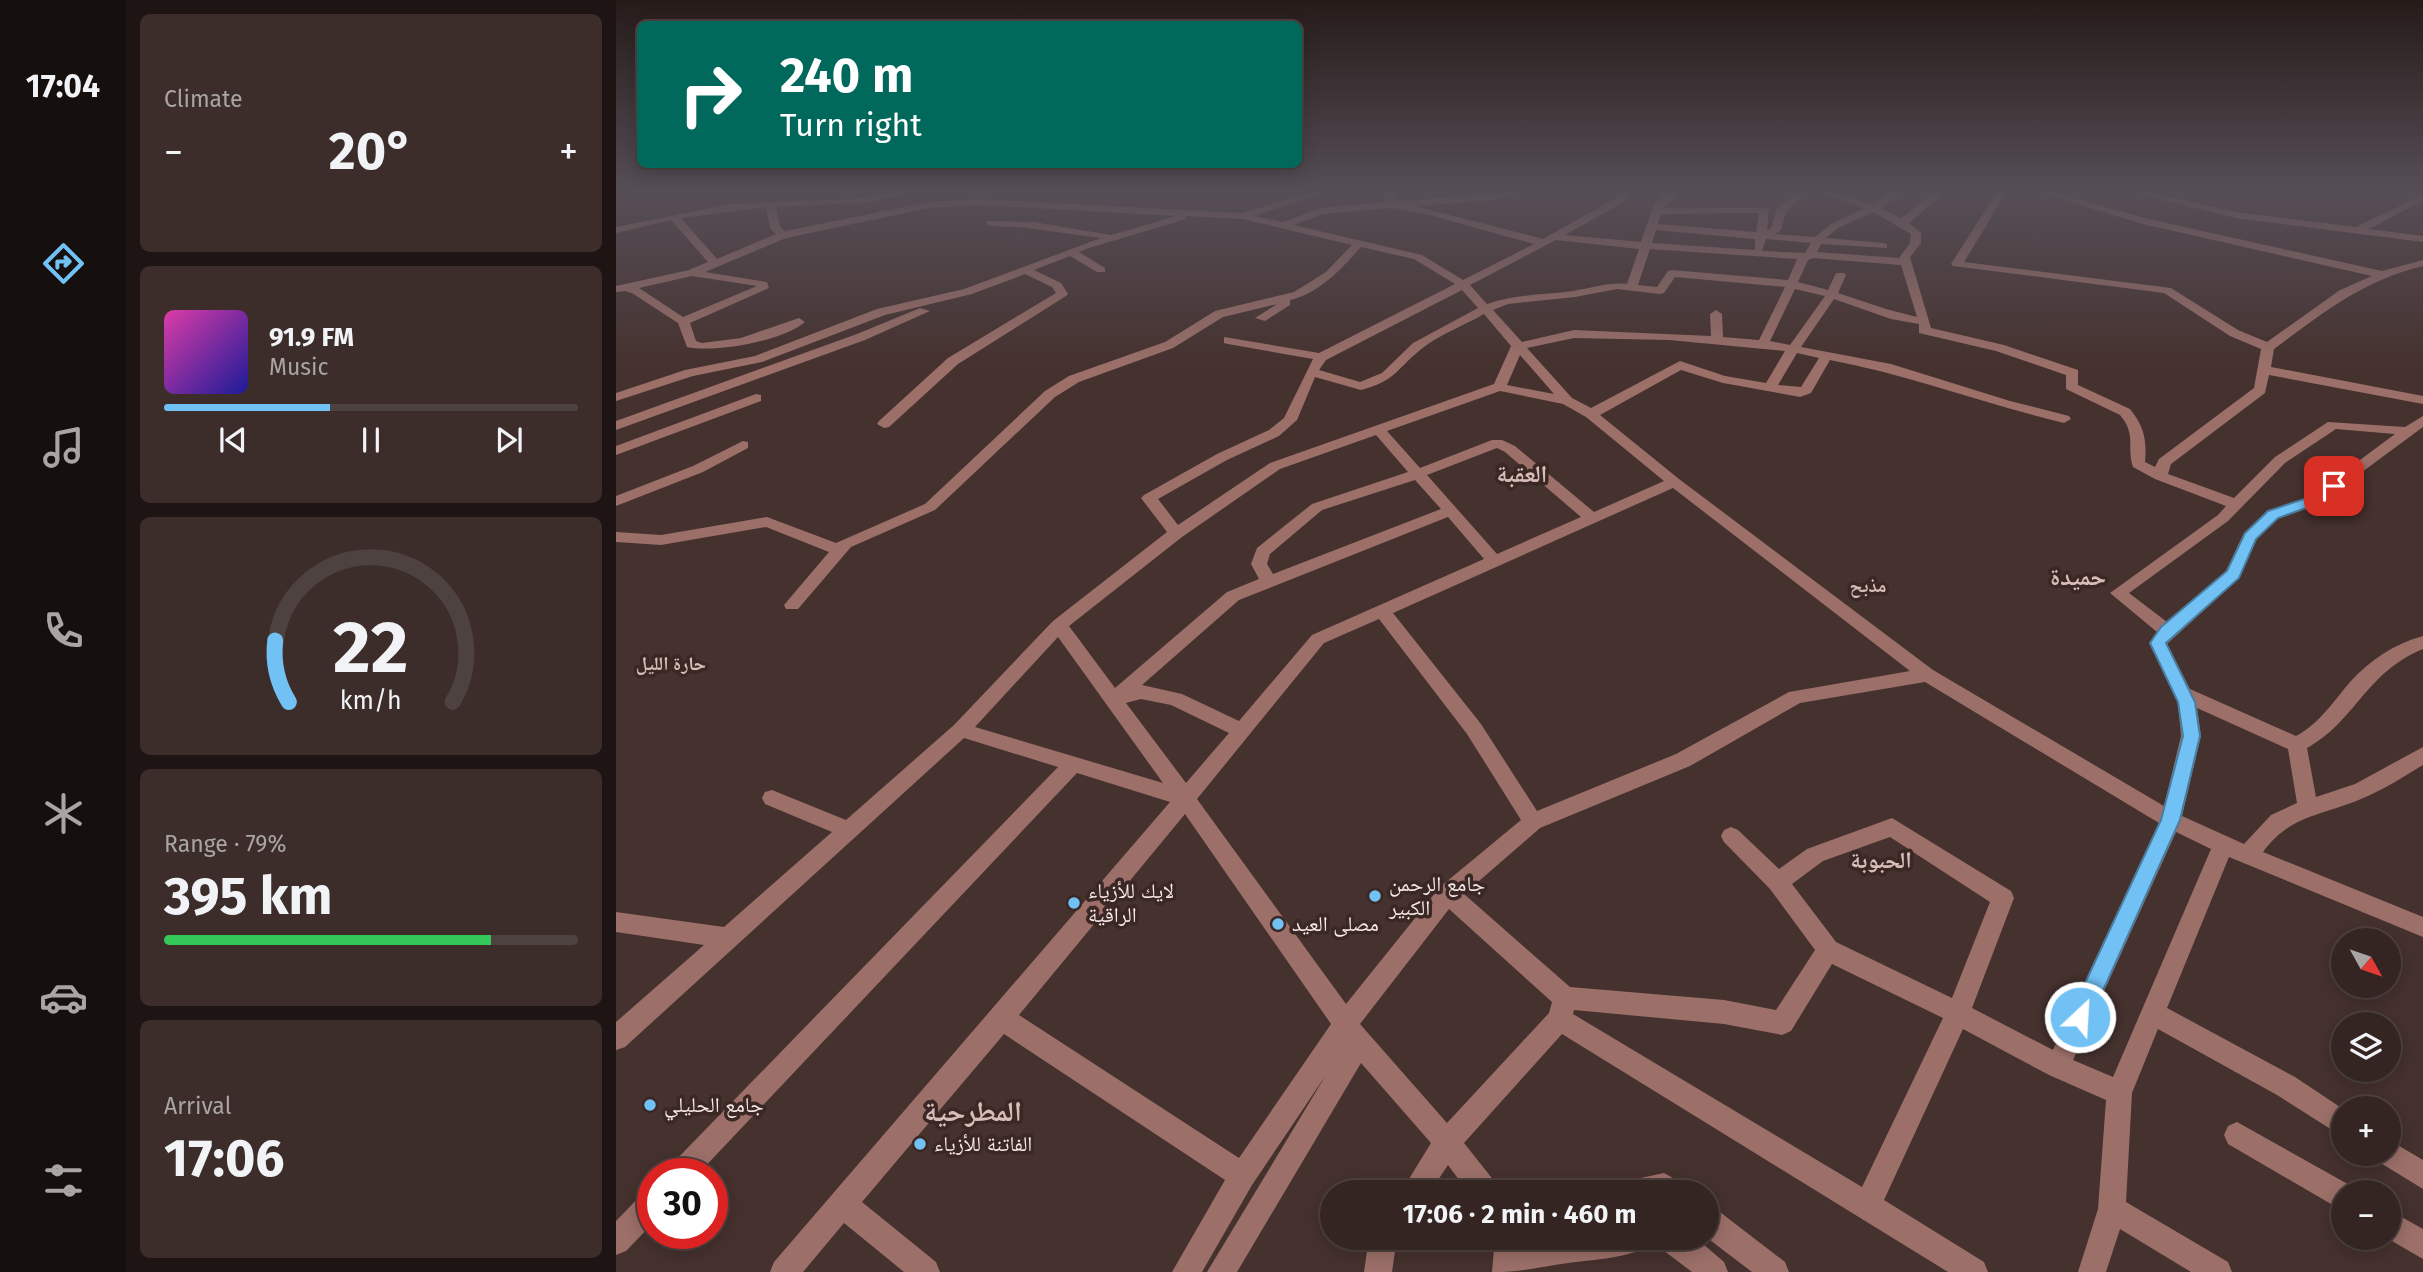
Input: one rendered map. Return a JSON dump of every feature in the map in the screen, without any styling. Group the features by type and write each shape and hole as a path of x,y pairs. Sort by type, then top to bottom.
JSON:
{"street":[{"path":"703,249 715,263"},
{"path":"620,289 692,273 748,249"},
{"path":"616,426 861,337 1079,249"},
{"path":"1261,318 1330,274 1353,249"},
{"path":"1386,249 1418,257 1464,285 1567,401"},
{"path":"1176,533 1149,498 1222,457 1275,433 1290,419 1311,372 1321,357 1532,249"},
{"path":"1632,288 1644,249"},
{"path":"1679,249 1906,262"},
{"path":"1759,249 1760,279"},
{"path":"1763,344 1811,249"},
{"path":"1911,249 1904,256 1926,327 1923,330 2000,348 2073,373 2071,386 2075,390 2126,412 2131,418 2141,434 2138,464 2160,476 2236,504"},
{"path":"1965,249 1956,264 2167,290 2234,333 2269,347"},
{"path":"2269,249 2384,275"},
{"path":"1072,252 1101,270"},
{"path":"2160,476 2164,462 2260,390 2269,347 2344,292 2384,275 2423,263"},
{"path":"884,424 953,361 1062,294 1057,285 1026,270"},
{"path":"620,289 645,293 670,316 683,321 763,288 763,284 756,281 692,273"},
{"path":"1311,372 1362,386 1387,376 1418,346 1485,309 1506,301 1575,294 1617,286 1660,291 1672,273 1760,279 1832,294 1908,319 1923,320"},
{"path":"1770,388 1793,349 1832,294 1840,275"},
{"path":"616,397 690,373 758,359 881,313 968,292"},
{"path":"792,605 845,543 930,507 1050,394 1074,380 1169,345 1219,314 1298,295"},
{"path":"1716,314 1717,340"},
{"path":"683,321 691,344 697,346 715,346 764,335 799,322"},
{"path":"1517,347 1574,334 1763,344 1886,368 2064,419"},
{"path":"1228,340 1321,357"},
{"path":"1499,387 1517,347"},
{"path":"1591,414 1680,365 1723,379 1800,393 1806,390 1826,356"},
{"path":"2264,370 2423,400"},
{"path":"616,1038 961,730 1059,625 1176,533 1275,466 1499,387 1567,401 1591,414 1674,482 1927,675 2171,820 2248,856 2423,927"},
{"path":"616,452 756,398"},
{"path":"2058,1066 2171,820 2192,736 2187,702 2158,643 2167,631 2233,574 2250,537 2273,514 2315,500 2423,420"},
{"path":"2167,631 2118,593 2223,518 2280,460 2333,425 2409,430"},
{"path":"1378,429 1495,561"},
{"path":"616,501 698,469 743,444"},
{"path":"1269,582 1259,564 1263,552 1304,517 1329,503 1418,474 1486,446 1505,445 1592,518"},
{"path":"784,1272 1002,1018 1318,639 1674,482"},
{"path":"1114,700 1233,596 1450,510"},
{"path":"616,537 661,540 767,522 839,550"},
{"path":"1382,611 1474,729 1533,822"},
{"path":"1059,625 1352,1033 1447,1142 1476,1180"},
{"path":"2183,694 2297,745 2312,738 2329,722 2368,675 2409,647 2423,642"},
{"path":"1186,1272 1243,1175 1352,1033 1448,894 1533,822 1683,760 1796,697 1927,675"},
{"path":"1114,700 1141,692 1175,699 1241,730"},
{"path":"961,730 1185,798"},
{"path":"2297,745 2308,807"},
{"path":"2248,856 2268,828 2292,811 2342,797 2388,777 2423,755"},
{"path":"695,1158 1073,765"},
{"path":"772,799 851,831"},
{"path":"1778,882 1815,855 1892,827 2003,898 1958,1013 1867,1206"},
{"path":"1731,836 1778,882 1828,950 1958,1013 2058,1066 2119,1093"},
{"path":"2092,1272 2112,1209 2119,1093 2224,843"},
{"path":"1448,894 1563,1009 1974,1272"},
{"path":"616,922 728,938"},
{"path":"1421,1180 1447,1142 1563,1009 1724,1012 1782,1023 1828,950"},
{"path":"2153,1013 2286,1086 2331,1116"},
{"path":"1002,1018 1243,1175"},
{"path":"1221,1272 1352,1033"},
{"path":"2237,1135 2331,1190"},
{"path":"2401,1162 2423,1176"},
{"path":"843,1204 926,1272"},
{"path":"2112,1209 2218,1272"},
{"path":"616,1241 637,1219"},
{"path":"1719,1229 1775,1272"},
{"path":"2401,1231 2423,1245"},
{"path":"1378,1272 1381,1250"},
{"path":"1508,1257 1560,1250"},
{"path":"1689,1250 1714,1272"}],"place":[{"name":"جامع الرحمن الكبير","path":"1375,896"},
{"name":"لايك للأزياء الراقية","path":"1074,903"},
{"name":"مصلى العيد","path":"1278,924"},
{"name":"جامع الحليلي","path":"650,1105"},
{"name":"الفاتنة للأزياء","path":"920,1144"}],"district":[{"name":"العقبة","path":"1522,474"},
{"name":"حميدة","path":"2078,577"},
{"name":"مذبح","path":"1868,585"},
{"name":"حارة الليل","path":"671,663"},
{"name":"الحبوبة","path":"1881,860"},
{"name":"المطرحية","path":"973,1111"}],"route":[{"path":"2080,1017 2171,820 2192,736 2187,702 2158,643 2167,631 2233,574 2250,537 2273,514 2315,500 2334,486"}]}
